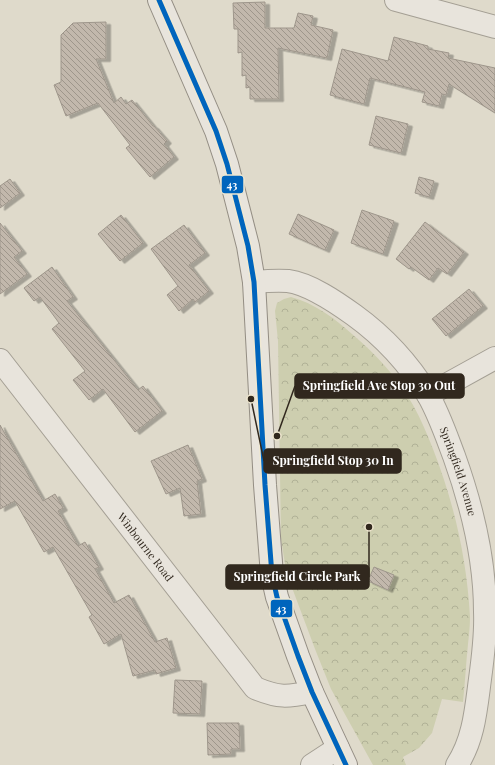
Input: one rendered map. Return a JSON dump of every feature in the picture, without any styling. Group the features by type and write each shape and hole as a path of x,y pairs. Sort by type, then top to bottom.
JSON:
{"street":[{"path":"159,0 216,131 227,164 248,246 254,282 265,485 272,575 277,597 286,624 312,692 342,756 312,765"},
{"path":"396,0 495,27"},
{"name":"Springfield Avenue","path":"254,282 288,281 303,285 325,295 364,322 396,353 415,376 428,395 444,428 469,501 477,537 483,576 485,613 483,657 477,706 470,740 457,765"},
{"path":"428,395 495,358"},
{"name":"Winbourne Road","path":"0,360 255,688 279,696 292,696 312,692"}],"green space":[{"path":"291,297 316,307 338,322 370,350 401,385 424,427 440,469 453,511 463,553 470,617 463,702 442,699 432,733 419,748 403,757 406,765 373,765 331,689 291,585 285,564 281,539 278,341 275,311 277,303"}],"building":[{"path":"265,2 265,28 294,28 298,13 313,16 311,25 333,30 327,58 278,48 279,99 250,99 250,87 246,88 246,75 242,76 242,52 238,53 238,29 234,29 233,3"},
{"path":"106,22 106,59 96,59 114,103 121,97 126,104 132,100 167,141 164,144 174,157 150,177 126,148 130,145 98,103 66,116 54,85 61,82 61,35 73,23"},
{"path":"394,37 428,46 428,49 449,53 448,58 495,68 495,113 449,84 446,95 442,94 439,106 422,102 425,92 370,78 364,104 330,95 342,49 388,61"},
{"path":"376,116 408,124 401,153 369,145"},
{"path":"419,177 434,181 429,197 415,193"},
{"path":"10,179 20,193 0,208 0,186"},
{"path":"362,210 394,221 383,254 351,243"},
{"path":"298,214 334,230 325,250 289,234"},
{"path":"121,215 143,243 120,261 98,234"},
{"path":"425,222 464,252 447,274 438,268 429,280 411,267 409,269 396,259"},
{"path":"0,223 22,251 14,257 27,274 0,294"},
{"path":"184,225 205,253 189,265 209,291 195,302 193,299 179,311 167,295 178,286 151,249"},
{"path":"52,267 73,297 67,301 138,390 143,386 162,411 135,432 103,389 89,400 73,380 85,371 52,329 59,323 40,297 34,301 24,288"},
{"path":"469,289 483,306 446,336 432,319"},
{"path":"0,425 43,501 55,494 63,508 58,511 78,546 85,542 99,567 95,569 114,603 129,595 155,642 167,638 176,668 156,674 155,670 133,676 121,634 104,644 89,617 92,615 53,547 44,552 15,501 0,509"},
{"path":"188,445 202,479 197,481 201,514 184,516 180,488 166,494 151,461"},
{"path":"374,567 394,575 388,590 368,581"},
{"path":"175,680 202,681 200,714 173,713"},
{"path":"207,723 239,723 240,749 231,749 231,754 208,755"}],"transit line":[{"name":"43","path":"159,0 216,131 227,164 248,246 254,282 265,485 272,575 277,597 312,692 346,765"}],"place":[{"name":"Springfield Stop 30 In","path":"251,399"},
{"name":"Springfield Ave Stop 30 Out","path":"277,436"},
{"name":"Springfield Circle Park","path":"369,527"}]}
